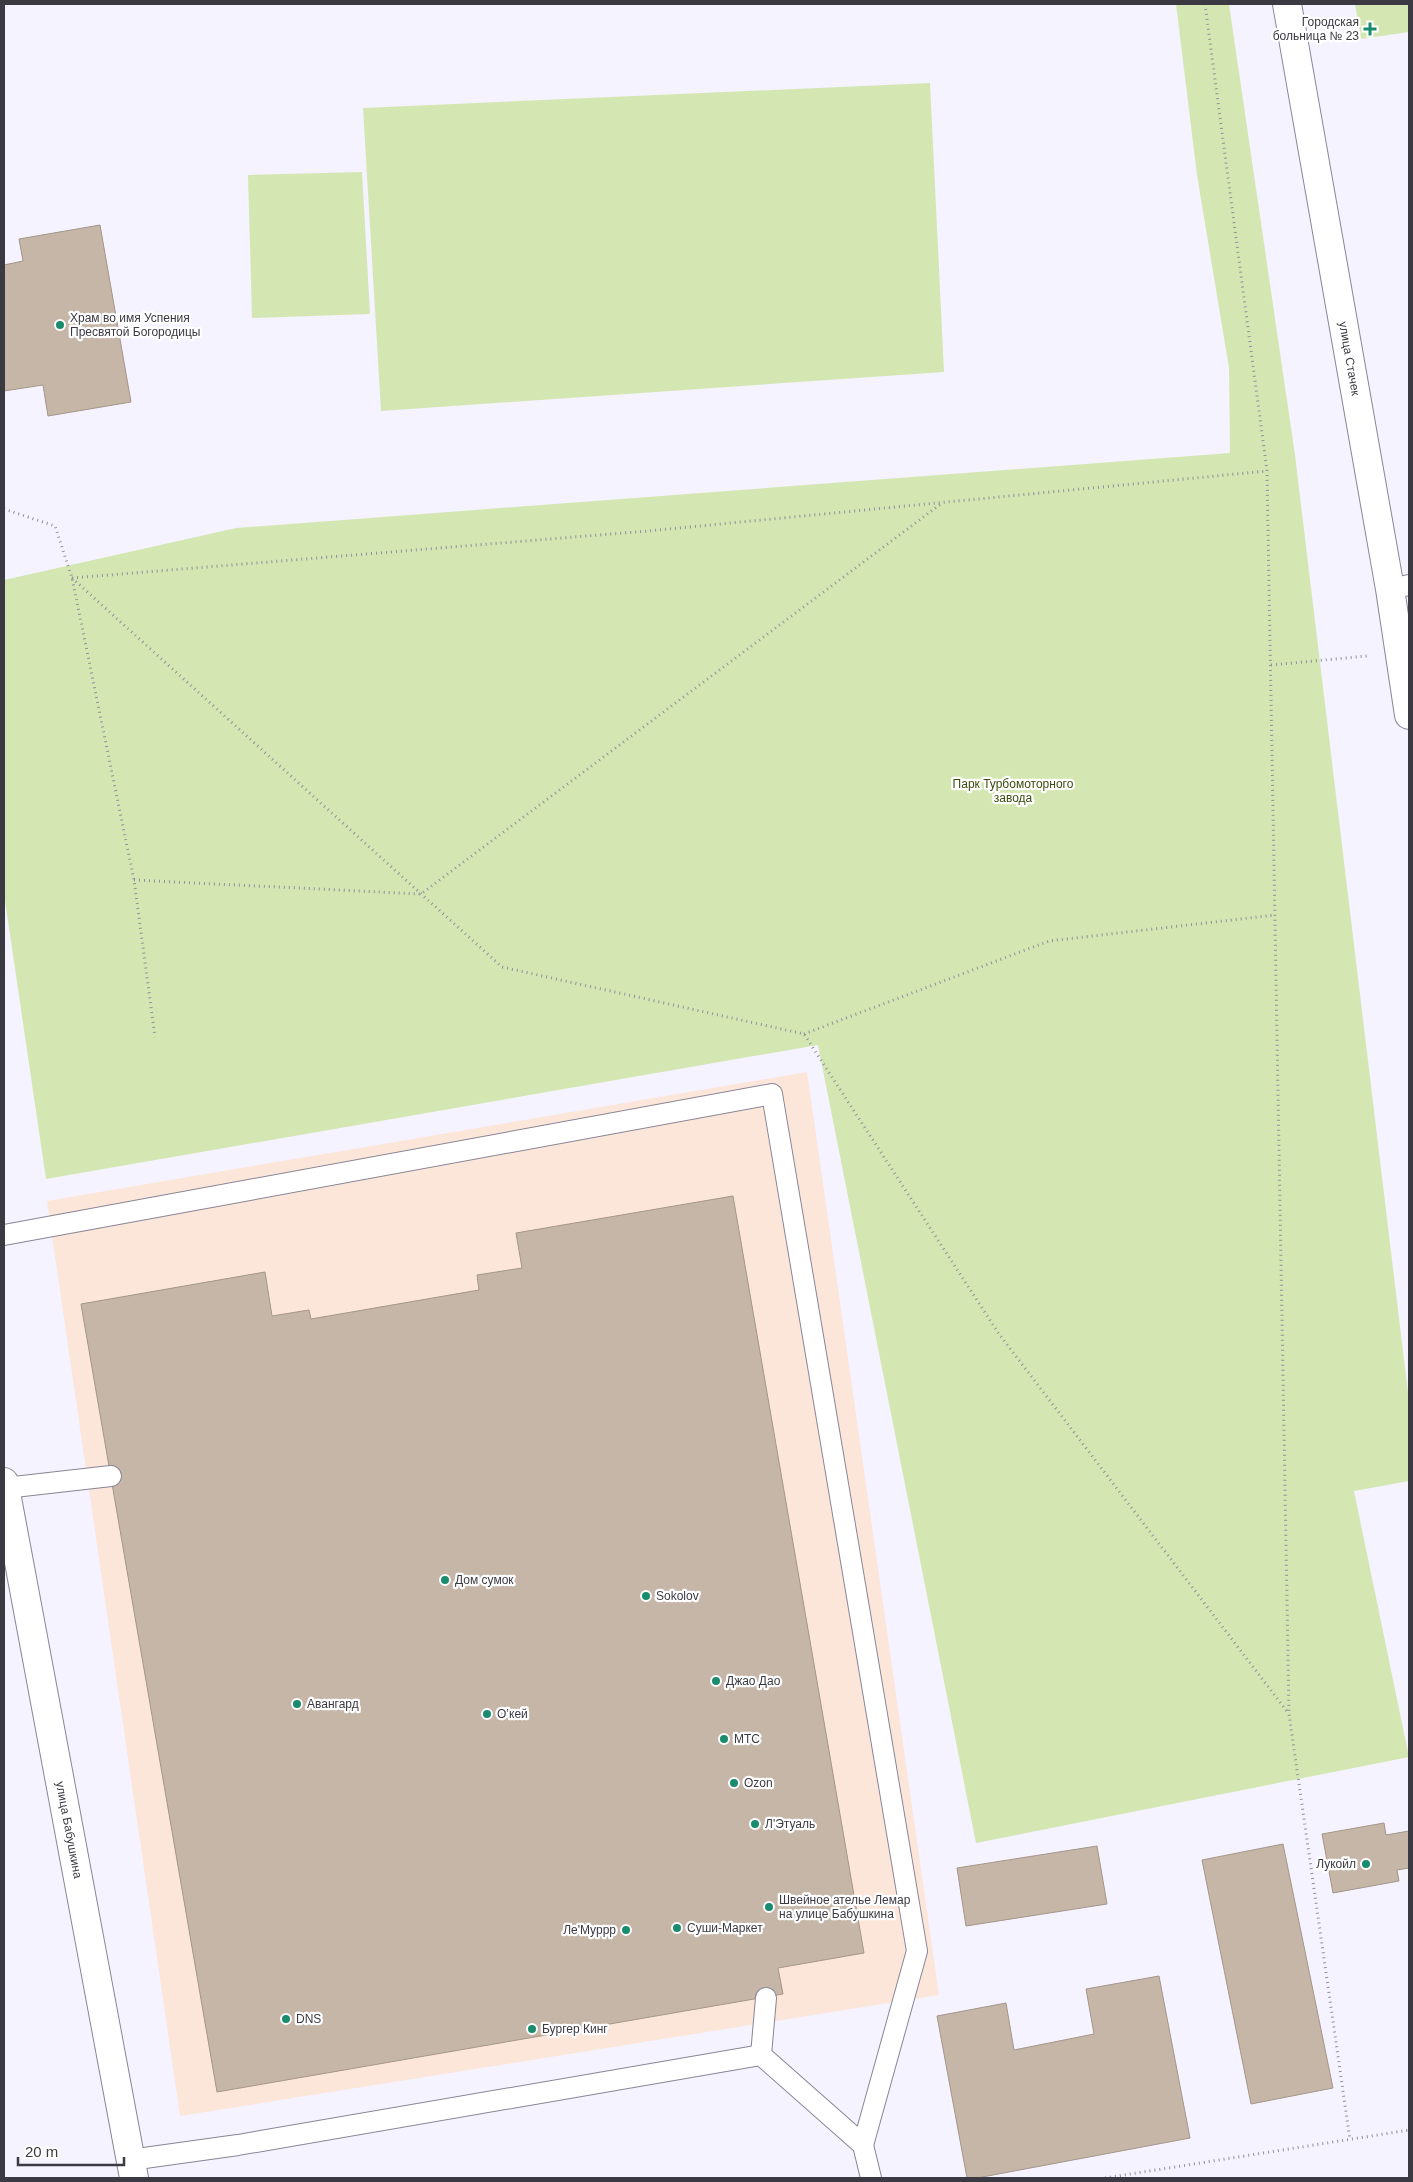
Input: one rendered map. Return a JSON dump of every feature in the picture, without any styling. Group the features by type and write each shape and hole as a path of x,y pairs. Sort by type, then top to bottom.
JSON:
{"street":[{"name":"улица Стачек","path":"1287,4 1399,587 1400,653 1409,715"},
{"name":"улица Бабушкина","path":"4,1485 132,2169"}],"lane":[{"path":"4,1235 772,1094 917,1951 863,2145 871,2178"},
{"path":"4,1485 111,1476"},
{"path":"762,2055 766,1998"},
{"path":"762,2055 863,2145"},
{"path":"132,2169 238,2145 762,2055"}],"path":[{"path":"1205,4 1267,471 1289,1714 1350,2140"},
{"path":"72,578 638,532 1267,471"},
{"path":"134,880 421,894 942,502"},
{"path":"4,509 56,526 72,578 134,880 155,1037"},
{"path":"1271,665 1400,653"},
{"path":"804,1034 1049,941 1275,915"},
{"path":"1105,2178 1409,2130"}],"shaded area":[{"name":"О’кей","path":"807,1072 939,1995 180,2116 47,1201"}],"green space":[{"name":"Парк Турбомоторного завода","path":"1176,4 1229,4 1295,455 1409,1401 1409,1481 1354,1491 1409,1757 976,1843 818,1045 46,1179 4,894 4,580 236,528 1230,453 1229,368 1197,175"},
{"path":"1355,4 1409,4 1409,32 1361,39"},
{"path":"930,83 944,372 381,411 363,108"},
{"path":"362,172 370,314 252,318 248,175"}],"building":[{"name":"Храм во имя Успения Пресвятой Богородицы","path":"100,225 131,402 48,416 43,385 4,391 4,265 23,261 19,239"},
{"name":"О’кей","path":"733,1196 864,1953 778,1968 783,1994 217,2092 81,1304 265,1272 272,1316 309,1310 311,1319 479,1290 477,1275 522,1268 516,1233"},
{"path":"1384,1823 1386,1835 1409,1831 1409,1868 1397,1870 1399,1881 1333,1893 1322,1834"},
{"path":"1283,1844 1333,2088 1251,2104 1202,1860"},
{"path":"1097,1846 1107,1904 966,1926 957,1868"},
{"path":"1159,1976 1190,2138 977,2178 967,2178 937,2016 1006,2003 1014,2050 1094,2034 1086,1989"}],"place":[{"name":"Городская больница № 23","path":"1370,29"},
{"name":"Храм во имя Успения Пресвятой Богородицы","path":"60,325"},
{"name":"Дом сумок","path":"445,1580"},
{"name":"Sokolov","path":"646,1596"},
{"name":"Джао Дао","path":"716,1681"},
{"name":"Авангард","path":"297,1704"},
{"name":"О’кей","path":"487,1714"},
{"name":"МТС","path":"724,1739"},
{"name":"Ozon","path":"734,1783"},
{"name":"Л'Этуаль","path":"755,1824"},
{"name":"Лукойл","path":"1366,1864"},
{"name":"Швейное ателье Лемар на улице Бабушкина","path":"769,1907"},
{"name":"Суши-Маркет","path":"677,1928"},
{"name":"Ле'Муррр","path":"626,1930"},
{"name":"DNS","path":"286,2019"},
{"name":"Бургер Кинг","path":"532,2029"}]}
